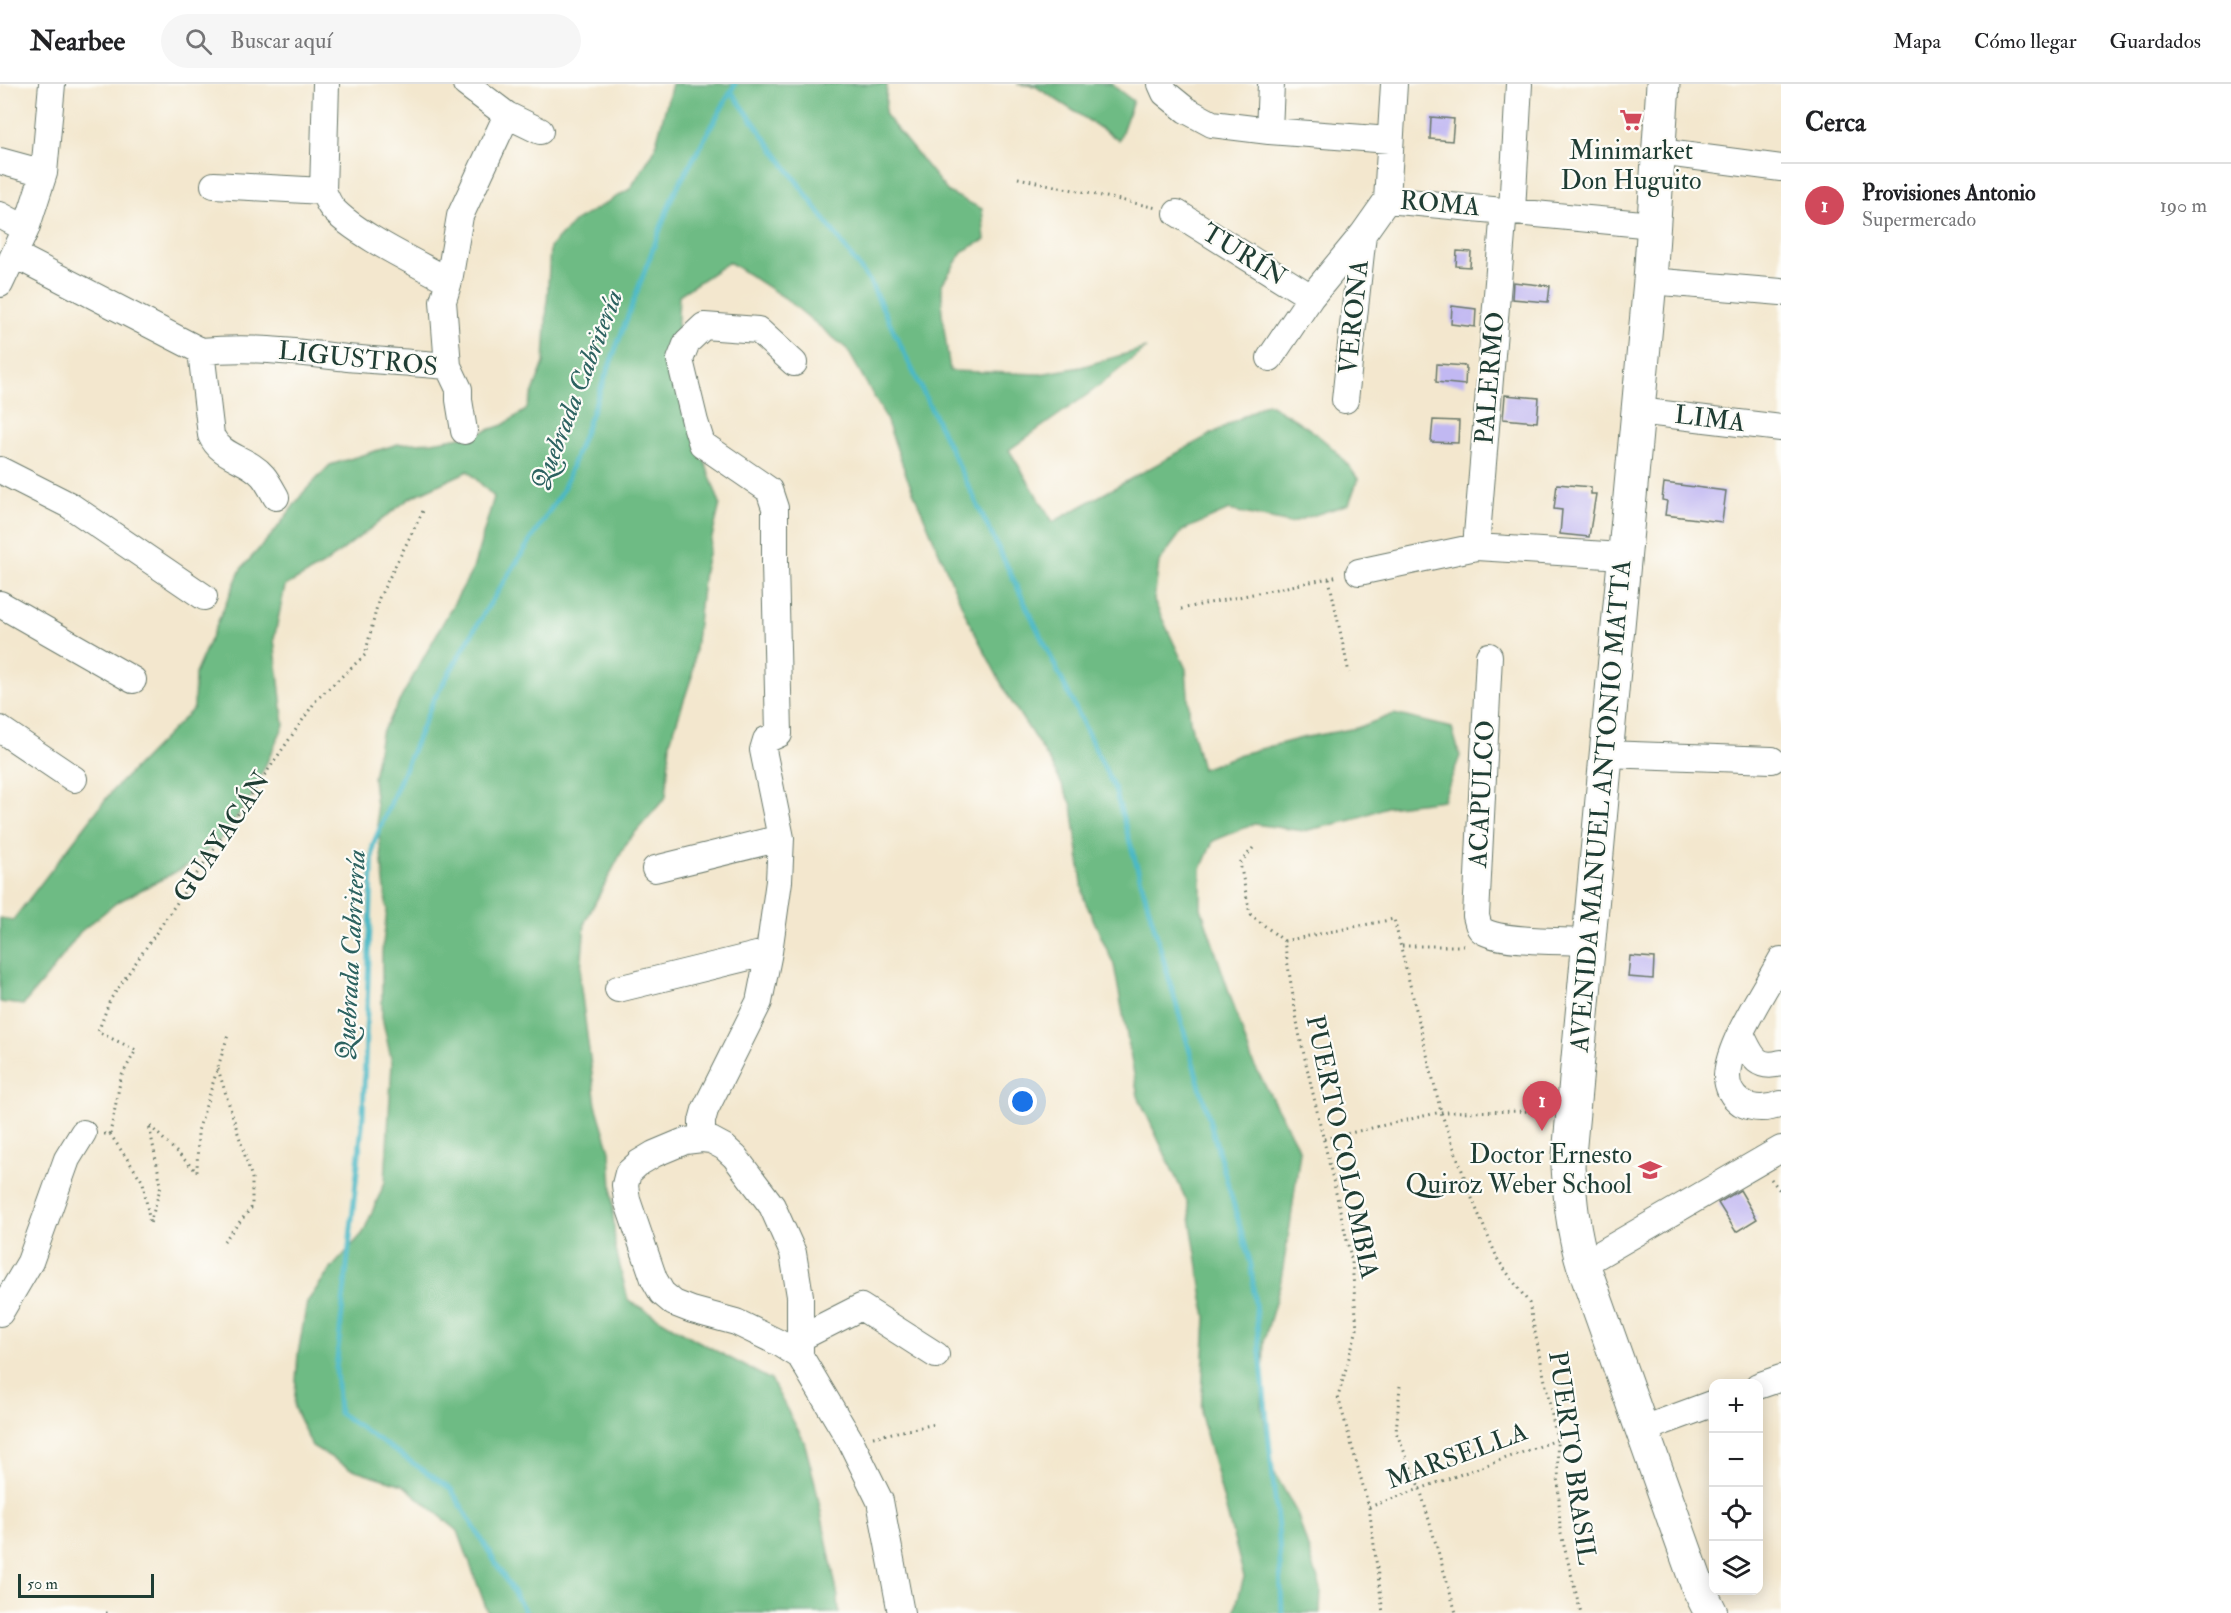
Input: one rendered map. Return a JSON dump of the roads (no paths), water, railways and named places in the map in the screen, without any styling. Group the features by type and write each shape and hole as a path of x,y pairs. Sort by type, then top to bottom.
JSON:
{"main road":[{"name":"AVENIDA MANUEL ANTONIO MATTA","path":"1663,84 1650,281 1568,1166 1570,1210 1583,1264 1698,1587 1711,1613"}],"street":[{"path":"0,284 26,229 44,173 52,84"},
{"path":"326,84 323,191 331,207 373,238 449,281"},
{"path":"466,84 507,115 540,130"},
{"path":"1161,84 1165,93 1186,110 1212,124 1269,131 1390,140"},
{"path":"1269,131 1271,84"},
{"path":"1387,200 1394,84"},
{"name":"PALERMO","path":"1476,547 1519,84"},
{"path":"448,366 443,301 449,281 460,216 507,115"},
{"path":"1659,152 1781,168"},
{"path":"0,161 44,173"},
{"path":"214,185 323,191"},
{"name":"ROMA","path":"1270,358 1311,297 1363,234 1387,200 1653,225"},
{"name":"TURÍN","path":"1177,213 1311,297"},
{"path":"0,215 26,229"},
{"name":"VERONA","path":"1346,400 1363,234"},
{"path":"15,255 201,351 211,435 214,443 223,451 250,465 263,476 276,497"},
{"path":"1650,281 1781,292"},
{"path":"702,1139 702,1121 705,1110 759,1002 779,881 781,838 763,750 766,740 779,734 774,563 775,508 769,490 702,444 680,360 687,342 704,326 758,330 794,363"},
{"name":"LIGUSTROS","path":"201,351 232,348 278,349 448,366 459,389 464,431"},
{"name":"LIMA","path":"1638,411 1781,428"},
{"path":"0,470 69,505 204,597"},
{"path":"1359,572 1476,547 1623,556"},
{"path":"0,604 133,680"},
{"name":"ACAPULCO","path":"1489,656 1476,916 1478,926 1483,931 1506,937 1588,942"},
{"path":"0,729 74,779"},
{"path":"1605,754 1772,760"},
{"path":"654,869 781,838"},
{"path":"618,989 769,952"},
{"path":"1781,960 1741,1034 1732,1054 1727,1076 1729,1090 1740,1102 1756,1109 1781,1104"},
{"path":"1741,1034 1751,1054 1759,1063 1771,1066 1781,1063"},
{"path":"0,1313 30,1262 67,1158 83,1133"},
{"path":"901,1613 880,1501 800,1347 798,1285 793,1253 784,1228 772,1206 735,1156 711,1140 685,1141 654,1154 628,1173 625,1185 627,1200 654,1279 662,1293 674,1303 736,1322 781,1344 800,1347 861,1307 936,1355"},
{"path":"1583,1264 1781,1149"},
{"path":"1763,1384 1781,1378"},
{"path":"1641,1430 1709,1404"}],"waterway":[{"name":"Quebrada Cabritería","path":"526,1613 451,1489 339,1413 336,1369 363,1116 373,845 433,701 484,613 563,490 673,195 735,84"},
{"path":"731,91 870,282 1115,790 1251,1265 1279,1538 1282,1613"}],"place":[{"name":"Minimarket Don Huguito","path":"1631,120"},
{"name":"Provisiones Antonio","path":"1542,1131"},
{"name":"Doctor Ernesto Quiroz Weber School","path":"1650,1170"}]}
